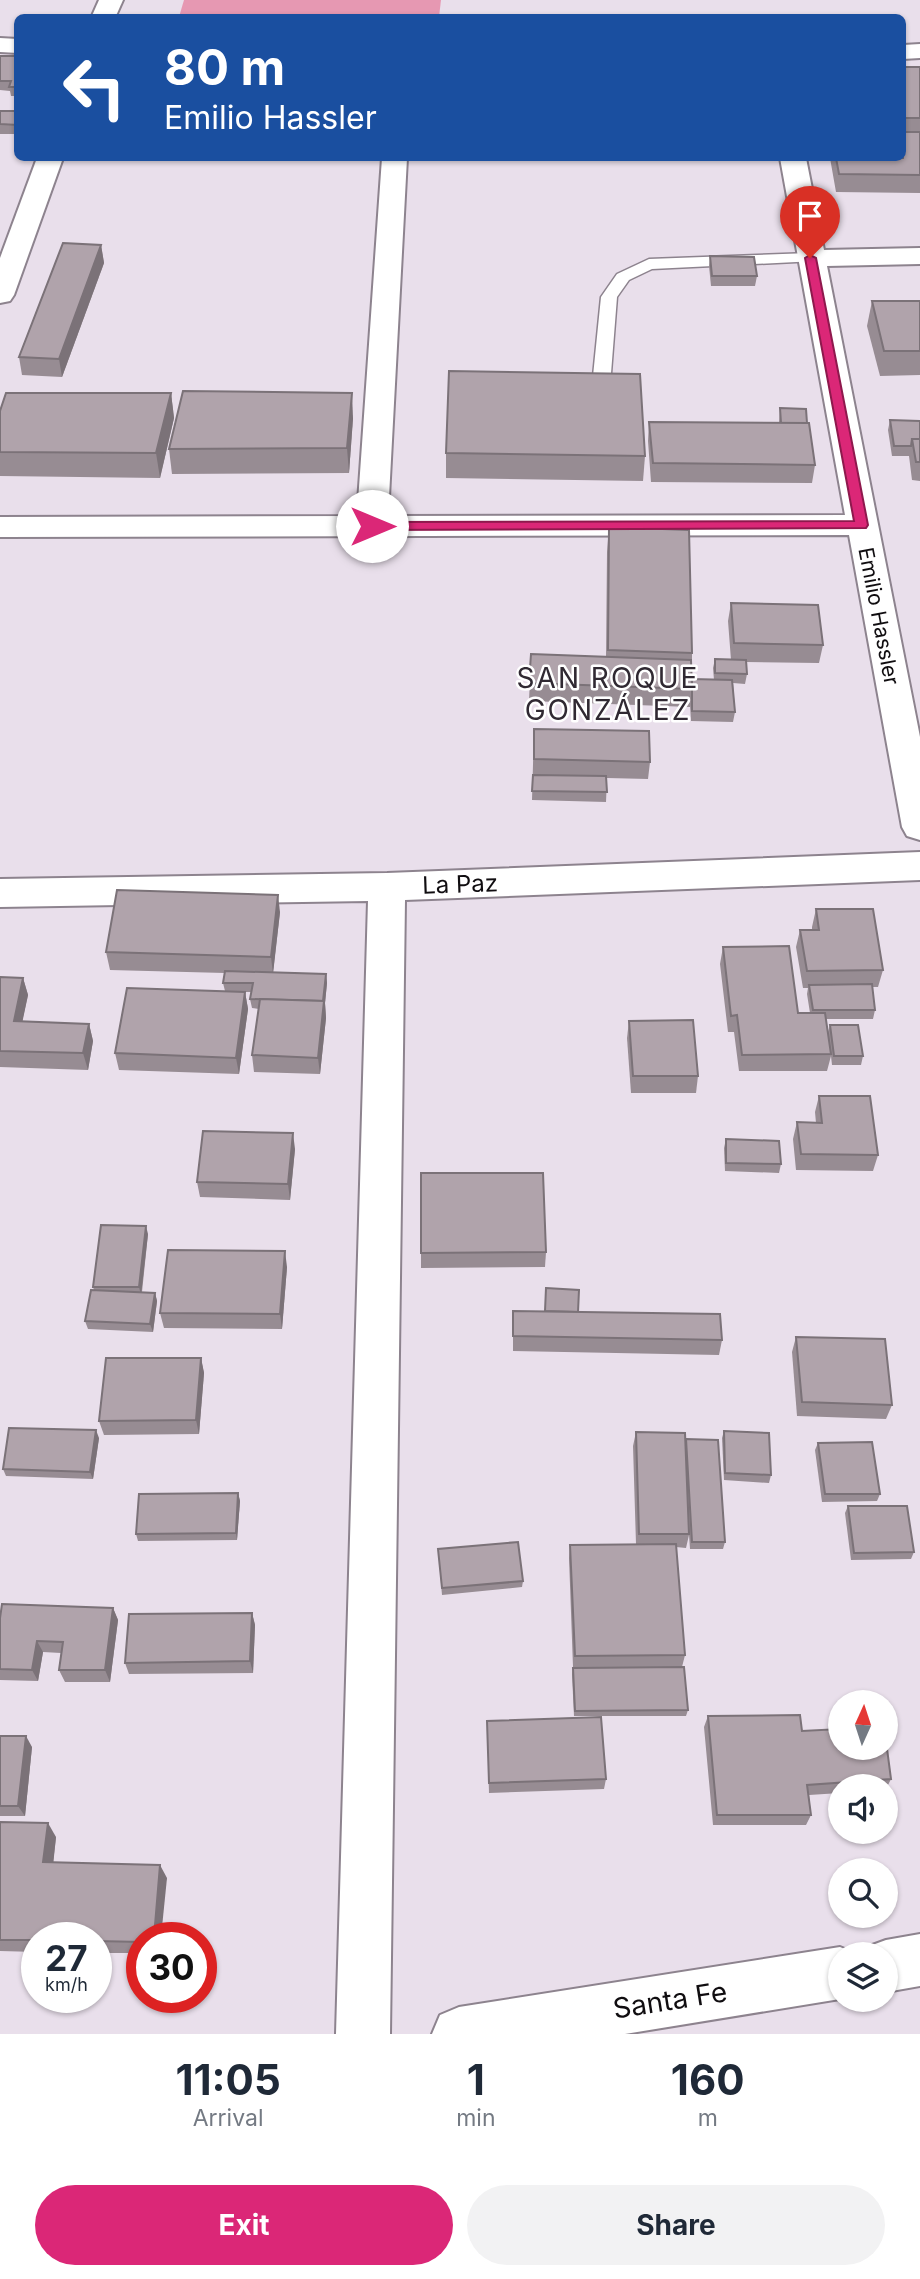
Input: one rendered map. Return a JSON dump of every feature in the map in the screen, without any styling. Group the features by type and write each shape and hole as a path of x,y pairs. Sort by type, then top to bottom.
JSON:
{"street":[{"path":"0,295 49,161"},
{"path":"372,526 394,161"},
{"name":"Emilio Hassler","path":"794,161 920,827"},
{"path":"810,258 920,257"},
{"path":"0,527 862,525"},
{"name":"La Paz","path":"0,893 387,887 920,866"},
{"path":"363,2034 387,887"},
{"path":"898,1963 920,1960"},
{"name":"Santa Fe","path":"459,2034 828,1975"}],"lane":[{"path":"601,386 609,297 623,277 649,264 810,258"}],"shaded area":[{"path":"184,0 441,0 439,14 180,14"}],"building":[{"path":"0,56 14,56 14,87 9,87 11,81 0,81"},
{"path":"906,67 920,67 920,118 906,118"},
{"path":"0,111 14,111 14,125 0,124"},
{"path":"906,132 920,132 920,175 839,174 837,161 906,161"},
{"path":"63,243 101,245 59,359 19,357"},
{"path":"710,256 754,257 757,276 712,276"},
{"path":"872,301 920,301 920,351 884,351"},
{"path":"449,371 640,374 645,456 446,453"},
{"path":"183,391 352,393 347,448 169,449"},
{"path":"6,393 171,393 156,453 0,452 0,411"},
{"path":"780,408 806,409 807,423 781,423"},
{"path":"890,420 920,421 920,439 912,439 911,446 894,446"},
{"path":"649,422 809,423 815,465 653,463"},
{"path":"912,439 920,439 920,462 916,462"},
{"path":"609,527 689,530 692,653 608,650"},
{"path":"731,603 818,605 823,645 734,643"},
{"path":"531,654 691,660 692,689 529,683"},
{"path":"715,659 746,660 747,674 715,673"},
{"path":"692,679 732,680 735,712 692,711"},
{"path":"534,729 649,731 650,762 534,759"},
{"path":"533,775 606,776 607,792 532,791"},
{"path":"117,890 278,895 271,957 106,952"},
{"path":"816,909 873,909 883,970 807,971 800,930 819,930"},
{"path":"789,946 798,1013 825,1013 831,1054 742,1055 737,1015 731,1016 723,947"},
{"path":"225,971 326,974 323,1001 250,999 253,983 223,983"},
{"path":"0,977 23,978 14,1021 89,1024 83,1053 0,1051"},
{"path":"872,984 875,1010 813,1010 809,985"},
{"path":"127,988 245,992 236,1058 115,1053"},
{"path":"260,999 324,1001 318,1058 252,1055"},
{"path":"693,1020 698,1076 633,1076 629,1021"},
{"path":"830,1025 858,1025 863,1056 834,1056"},
{"path":"819,1096 870,1096 878,1155 801,1154 797,1122 822,1123"},
{"path":"203,1131 293,1133 288,1184 197,1182"},
{"path":"726,1139 779,1141 781,1164 726,1163"},
{"path":"421,1173 543,1173 546,1252 421,1253"},
{"path":"101,1225 146,1226 139,1287 93,1287"},
{"path":"168,1250 285,1251 280,1314 160,1313"},
{"path":"546,1288 579,1290 578,1312 545,1311"},
{"path":"91,1290 155,1293 150,1324 85,1321"},
{"path":"513,1311 720,1314 722,1340 513,1336"},
{"path":"796,1337 885,1339 892,1405 802,1402"},
{"path":"106,1358 201,1358 196,1420 99,1421"},
{"path":"9,1428 96,1430 90,1472 3,1469"},
{"path":"724,1431 769,1433 771,1475 725,1473"},
{"path":"636,1432 685,1433 689,1534 639,1534"},
{"path":"686,1439 718,1440 725,1542 692,1542"},
{"path":"872,1442 880,1494 825,1494 818,1443"},
{"path":"238,1493 236,1533 136,1534 139,1494"},
{"path":"848,1506 907,1506 914,1552 854,1553"},
{"path":"518,1542 523,1581 442,1588 438,1549"},
{"path":"676,1544 685,1655 575,1656 570,1545"},
{"path":"2,1604 113,1608 105,1670 59,1670 63,1642 37,1641 32,1670 0,1669"},
{"path":"252,1613 250,1661 125,1663 129,1614"},
{"path":"684,1667 688,1710 575,1711 573,1668"},
{"path":"800,1715 802,1731 828,1730 828,1760 888,1760 890,1774 828,1774 828,1784 807,1785 811,1815 717,1815 708,1716"},
{"path":"601,1717 606,1779 489,1783 487,1721"},
{"path":"0,1736 26,1736 18,1806 0,1806"},
{"path":"0,1822 48,1823 43,1862 160,1865 155,1922 126,1922 126,1942 112,1941 112,1922 21,1922 21,1940 0,1940"}],"district":[{"name":"SAN ROQUE GONZÁLEZ","path":"608,694"}],"route":[{"path":"372,526 862,525 810,258"}]}
